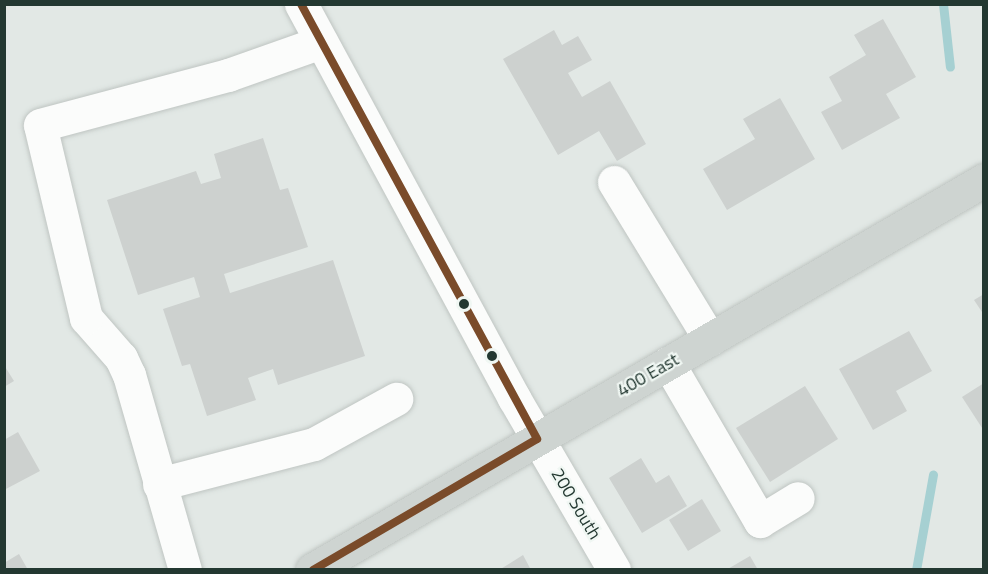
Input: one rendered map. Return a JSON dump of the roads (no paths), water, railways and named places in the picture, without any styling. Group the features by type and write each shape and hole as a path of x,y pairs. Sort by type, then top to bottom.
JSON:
{"main road":[{"name":"400 East","path":"312,570 984,180"}],"street":[{"name":"200 South","path":"301,4 537,439 614,570"},
{"path":"184,570 129,375 121,358 86,318 40,125 228,75 321,42"},
{"path":"614,182 710,339"},
{"path":"668,363 760,521 798,498"},
{"path":"159,484 315,444 396,399"}],"waterway":[{"path":"943,4 950,67"},
{"path":"916,570 933,475"}]}
